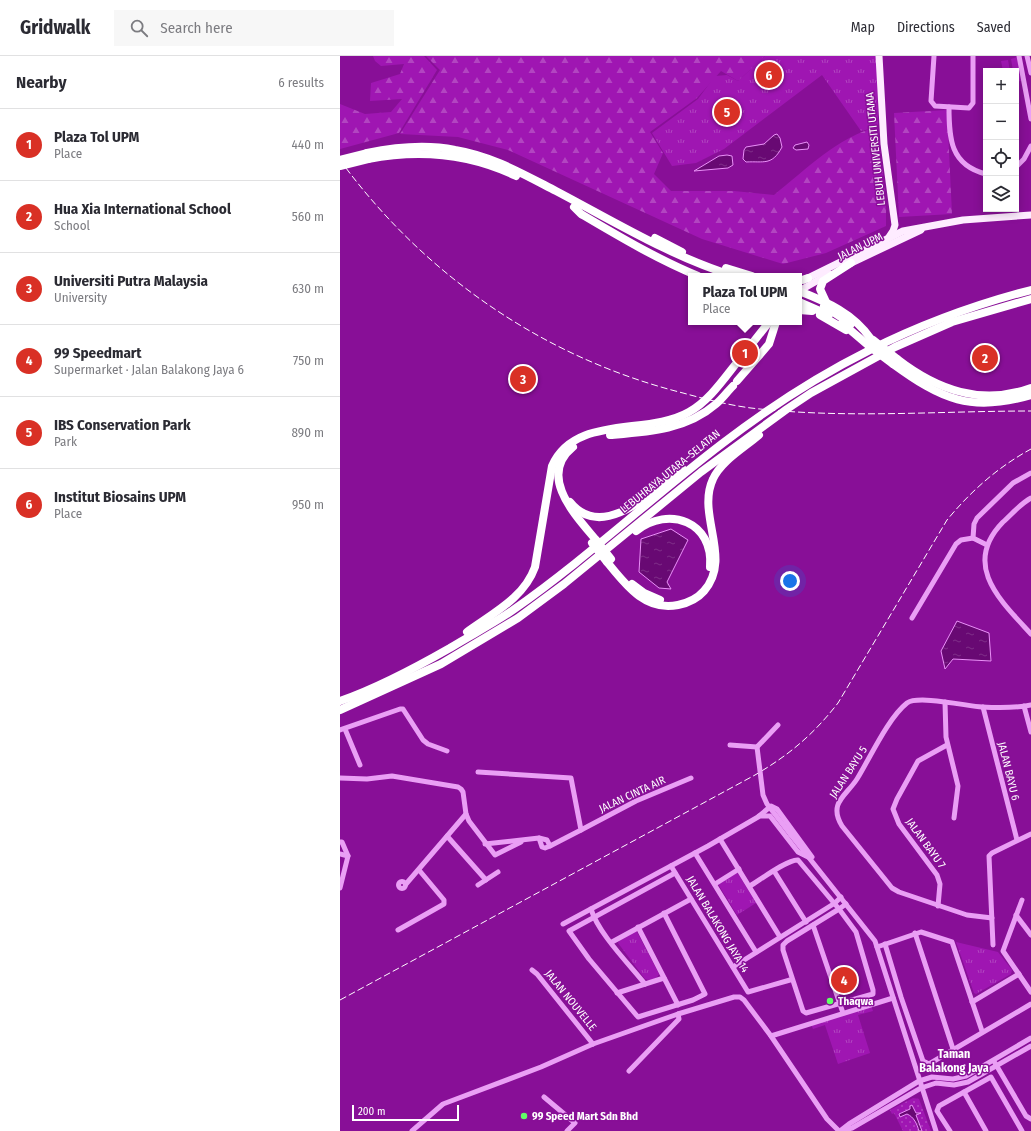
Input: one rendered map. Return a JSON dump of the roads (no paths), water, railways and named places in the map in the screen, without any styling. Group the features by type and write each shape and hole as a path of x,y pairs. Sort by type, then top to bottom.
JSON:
{"highway":[{"path":"340,166 387,149 430,147 473,154 508,166 710,273"},
{"path":"340,160 368,156 430,153 460,157 505,171 661,253 691,264 723,273"},
{"path":"574,207 582,214 664,262 691,273"},
{"path":"608,218 616,219 701,260 742,273"},
{"path":"826,302 820,289 823,281 850,263"},
{"path":"802,280 808,278"},
{"name":"LEBUHRAYA UTARA–SELATAN","path":"340,701 393,679 432,658 511,611 550,583 724,442 829,370 868,350 949,315 1031,290"},
{"path":"802,292 841,310 856,321 871,342"},
{"path":"802,297 818,304 849,327"},
{"name":"LEBUHRAYA UTARA–SELATAN","path":"340,710 441,664 518,618 564,584 688,482 787,408 839,376 896,347 952,322 1031,299"},
{"path":"802,303 829,314 849,327 895,361 922,385 943,395 963,401 993,403 1031,395"},
{"path":"802,307 846,330 849,327"},
{"path":"802,310 812,311"},
{"path":"432,658 447,645 518,596 531,580 536,567 549,479 552,466 560,453 573,441 585,435 604,430 668,422 690,412 708,396 745,353 772,325"},
{"path":"774,325 769,344 716,404 693,419 670,428 599,436 577,444 571,448 563,460 559,475 560,488 567,504 637,595 654,604 677,606 694,600 702,594 708,586 715,569 715,549 709,504 709,495 713,479 721,467 780,418 787,408"},
{"path":"895,361 935,384 972,396 1000,396 1031,388"},
{"path":"560,488 573,505 582,512 596,516 610,517 626,510 714,445 724,442"},
{"path":"560,453 554,474 555,490 564,508 594,541"},
{"path":"564,584 572,581 645,525 660,519 678,519 696,528 708,545 710,569 705,582 696,592 684,599 668,601 652,598 636,587 609,560"}],"main road":[{"name":"LEBUH UNIVERSITI UTAMA","path":"879,56 884,144 895,225 889,237"},
{"name":"JALAN UPM","path":"802,282 903,231 963,220 1031,215"},
{"name":"JALAN UPM","path":"802,289 850,263 932,225"}],"street":[{"path":"934,56 931,101 935,106 949,107 971,107 973,56"},
{"path":"1019,56 1031,119"},
{"path":"1027,56 1031,73"},
{"path":"949,107 949,134 953,149 965,165 983,173"},
{"path":"1019,165 1031,146"},
{"path":"973,538 974,524 977,518 1013,483 1031,473"},
{"path":"1031,498 1023,503 997,529 987,545 986,570 989,582 994,592 1031,634"},
{"path":"912,618 956,544 961,540 973,538 987,545"},
{"name":"JALAN BAYU 5","path":"992,918 977,918 906,895 892,888 842,826 838,820 836,808 842,797 856,781 893,718 908,702 917,700 983,707 1031,705"},
{"path":"945,702 945,732 947,745 958,786 954,818"},
{"path":"1024,706 1031,732"},
{"name":"JALAN BAYU 6","path":"983,707 1017,840"},
{"path":"360,765 342,730 400,709 403,709 423,740 428,744 447,750"},
{"path":"730,746 757,747 778,725"},
{"name":"JALAN BAYU 7","path":"938,906 940,884 937,875 899,824 893,809 918,761 947,745"},
{"path":"757,747 763,795 767,804 875,941 936,1131"},
{"path":"478,772 571,778 581,830"},
{"path":"340,778 392,776 458,787 463,792 466,814 474,829 496,855 522,841"},
{"name":"JALAN CINTA AIR","path":"522,841 539,838 547,840 550,846 636,801 691,778"},
{"path":"563,924 695,853 758,817 767,809 774,807 805,846 817,867"},
{"path":"406,884 466,814"},
{"path":"758,817 770,816 798,852 809,858"},
{"path":"994,945 989,856 1031,834"},
{"path":"447,836 486,880"},
{"path":"720,839 780,937"},
{"path":"486,844 522,841"},
{"path":"340,842 342,842 348,856 340,885"},
{"path":"695,853 756,952"},
{"path":"340,854 348,856"},
{"path":"750,886 774,871 795,860 798,860 835,903 839,909 858,938 874,992 873,994 806,1013 803,1011 783,950 784,945 813,925 839,909 846,904"},
{"name":"JALAN BALAKONG JAYA 14","path":"671,866 748,992 790,980"},
{"path":"715,884 739,869"},
{"path":"398,930 444,904 444,900 419,870"},
{"path":"774,871 806,922"},
{"path":"478,885 498,872"},
{"path":"664,913 705,994 678,1005 641,1017 635,1015 569,934 569,931 676,873"},
{"path":"733,967 806,922 835,903 841,897"},
{"path":"612,942 691,899"},
{"path":"1022,900 1003,951 1031,992"},
{"path":"591,909 593,917 645,984"},
{"path":"1016,915 1031,935"},
{"path":"813,925 843,1013"},
{"path":"638,927 678,1005"},
{"path":"877,947 921,932 952,942 982,1031"},
{"path":"915,933 953,1049"},
{"path":"885,944 923,1061 929,1064 982,1031 1031,1004"},
{"name":"JALAN NOUVELLE","path":"532,970 537,974 594,1044"},
{"path":"972,1002 1019,974"},
{"path":"617,993 664,978"},
{"path":"412,1131 443,1104 541,1067 594,1044 678,1014 727,999 740,997 771,1036 828,1119 840,1131"},
{"path":"771,1036 893,998"},
{"path":"629,1071 679,1019 678,1014"},
{"path":"840,1131 919,1081 932,1077 952,1078 966,1076 1031,1038"},
{"path":"840,1131 852,1128 921,1088 936,1083 954,1084 968,1082 1031,1046"},
{"path":"993,1060 1026,1116 1031,1119"},
{"path":"950,1131 937,1108 992,1077 1022,1131"},
{"path":"964,1092 986,1131"},
{"path":"544,1097 575,1123 567,1131"}],"water":[{"path":"777,134 780,138 782,147 771,160 763,162 746,162 743,159 744,150 746,147 764,144"},
{"path":"807,142 809,145 808,149 796,150 793,148 795,145"},
{"path":"719,156 732,156 733,165 728,168 694,171"},
{"path":"671,529 688,540 667,582 671,589 659,588 639,572 641,539"},
{"path":"957,621 989,633 991,661 953,659 945,669 941,651"},
{"path":"912,1105 916,1113 921,1113 916,1115 922,1131 919,1131 915,1121 909,1115 907,1114 900,1117 899,1114 910,1109 910,1106"}],"railway":[{"path":"340,160 373,202 409,240 449,275 491,306 536,334 583,358 632,378 725,404 786,411 856,414 1031,411"},
{"path":"340,1000 755,775 790,752 810,735 838,703 947,520 986,480 1007,464 1031,449"}],"place":[{"name":"Institut Biosains UPM","path":"769,75"},
{"name":"IBS Conservation Park","path":"727,112"},
{"name":"Plaza Tol UPM","path":"745,353"},
{"name":"Hua Xia International School","path":"985,358"},
{"name":"Universiti Putra Malaysia","path":"523,379"},
{"name":"99 Speedmart","path":"844,980"},
{"name":"Thaqwa","path":"830,1001"},
{"name":"99 Speed Mart Sdn Bhd","path":"524,1116"}],"district":[{"name":"Taman Balakong Jaya","path":"954,1061"}]}
